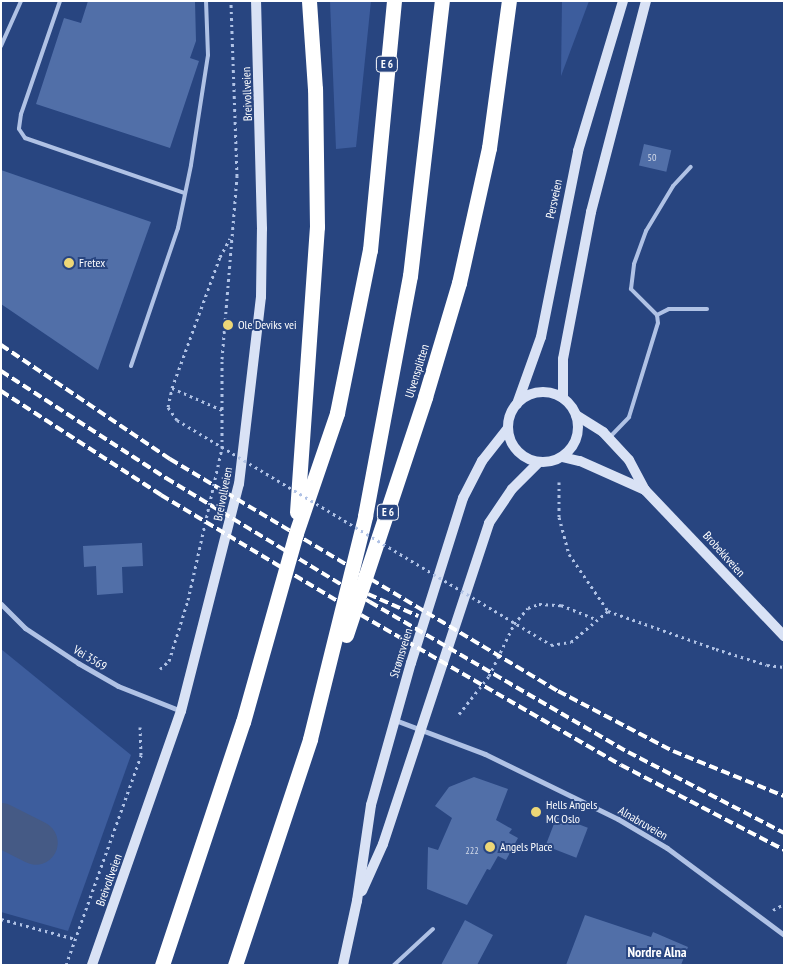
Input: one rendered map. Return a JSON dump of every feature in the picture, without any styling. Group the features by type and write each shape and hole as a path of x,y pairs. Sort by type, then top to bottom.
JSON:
{"highway":[{"path":"296,533 317,227 314,88 309,1"},
{"name":"E 6","path":"162,965 243,722 296,533 336,413 360,308 370,250 379,127 394,1"},
{"name":"E 6","path":"235,965 310,739 366,516 394,371 426,161 442,1"},
{"name":"Ulvensplitten","path":"310,739 390,506 459,283 489,148 508,1"}],"main road":[{"name":"Persveien","path":"517,404 541,337 578,151 623,1"},
{"path":"563,398 563,359 590,212 646,1"},
{"name":"Breivollveien","path":"92,965 181,711 239,484 254,371 262,229 254,4"},
{"path":"544,392 563,398 576,414 578,434 575,443 562,457 539,462 518,451 508,428 517,404 524,398 544,392"},
{"name":"Brobekkveien","path":"576,414 591,422 609,438 629,460 645,490 784,636"},
{"name":"Strømsveien","path":"343,965 358,900 371,805 394,720 462,498 482,461 508,428"},
{"name":"Brobekkveien","path":"562,457 580,461 645,490"},
{"name":"Strømsveien","path":"358,900 383,844 489,522 512,489 539,462"}],"street":[{"name":"Vei 3569","path":"1,604 25,628 78,663 118,686 181,711"},
{"name":"Alnabruveien","path":"394,720 485,754 618,819 667,848 784,935"}],"lane":[{"path":"1,46 21,1"},
{"path":"60,1 21,114 19,129 22,134 25,138 185,193"},
{"path":"131,366 178,228 208,55 206,1"},
{"path":"609,438 629,418 658,322 657,315 632,289 634,264 655,216 672,186 692,167"},
{"path":"657,315 668,309 707,309"},
{"path":"394,965 432,929"}],"path":[{"path":"160,668 169,661 188,600 216,483 222,448 222,359 238,149 232,1"},
{"path":"232,235 220,257 172,388 168,407 177,420 551,645 571,642 595,619 608,611"},
{"path":"172,388 222,410"},
{"path":"558,482 559,517 569,554 608,611 725,652 767,665 784,666"},
{"path":"459,714 489,676 514,624 528,608 540,604 561,605 595,619"},
{"path":"66,965 140,755 140,727"},
{"path":"772,911 784,904"},
{"path":"1,919 75,939"}],"shaded area":[{"path":"330,1 371,1 356,147 336,149"},
{"path":"562,1 589,1 561,76"},
{"path":"1,649 131,755 68,931 1,912"}],"building":[{"path":"88,1 195,1 196,41 190,58 199,61 170,148 36,104 64,18 81,23"},
{"path":"644,144 671,150 666,172 639,165"},
{"name":"Fretex","path":"1,170 151,222 98,370 1,304"},
{"path":"142,543 143,566 122,567 123,593 97,595 96,566 84,567 83,546"},
{"path":"474,777 508,789 496,820 512,829 509,833 518,838 506,860 498,856 490,870 487,869 467,905 427,889 428,847 438,850 452,818 435,806 449,787"},
{"path":"557,816 588,828 576,858 546,846"},
{"path":"585,915 651,937 653,932 688,947 681,965 566,965"},
{"path":"465,920 493,935 477,965 441,965"}],"waterway":[{"path":"1,825 36,843"}],"railway":[{"path":"1,345 170,459 558,691 673,751 784,796"},
{"path":"1,371 166,478 370,602 628,752 784,833"},
{"path":"1,391 161,495 361,615 621,765 784,850"},
{"path":"368,594 418,616"}],"place":[{"name":"Fretex","path":"69,263"},
{"name":"Ole Deviks vei","path":"228,325"},
{"name":"Hells Angels MC Oslo","path":"536,812"},
{"name":"Angels Place","path":"490,847"}],"district":[{"name":"Nordre Alna","path":"657,952"}]}
